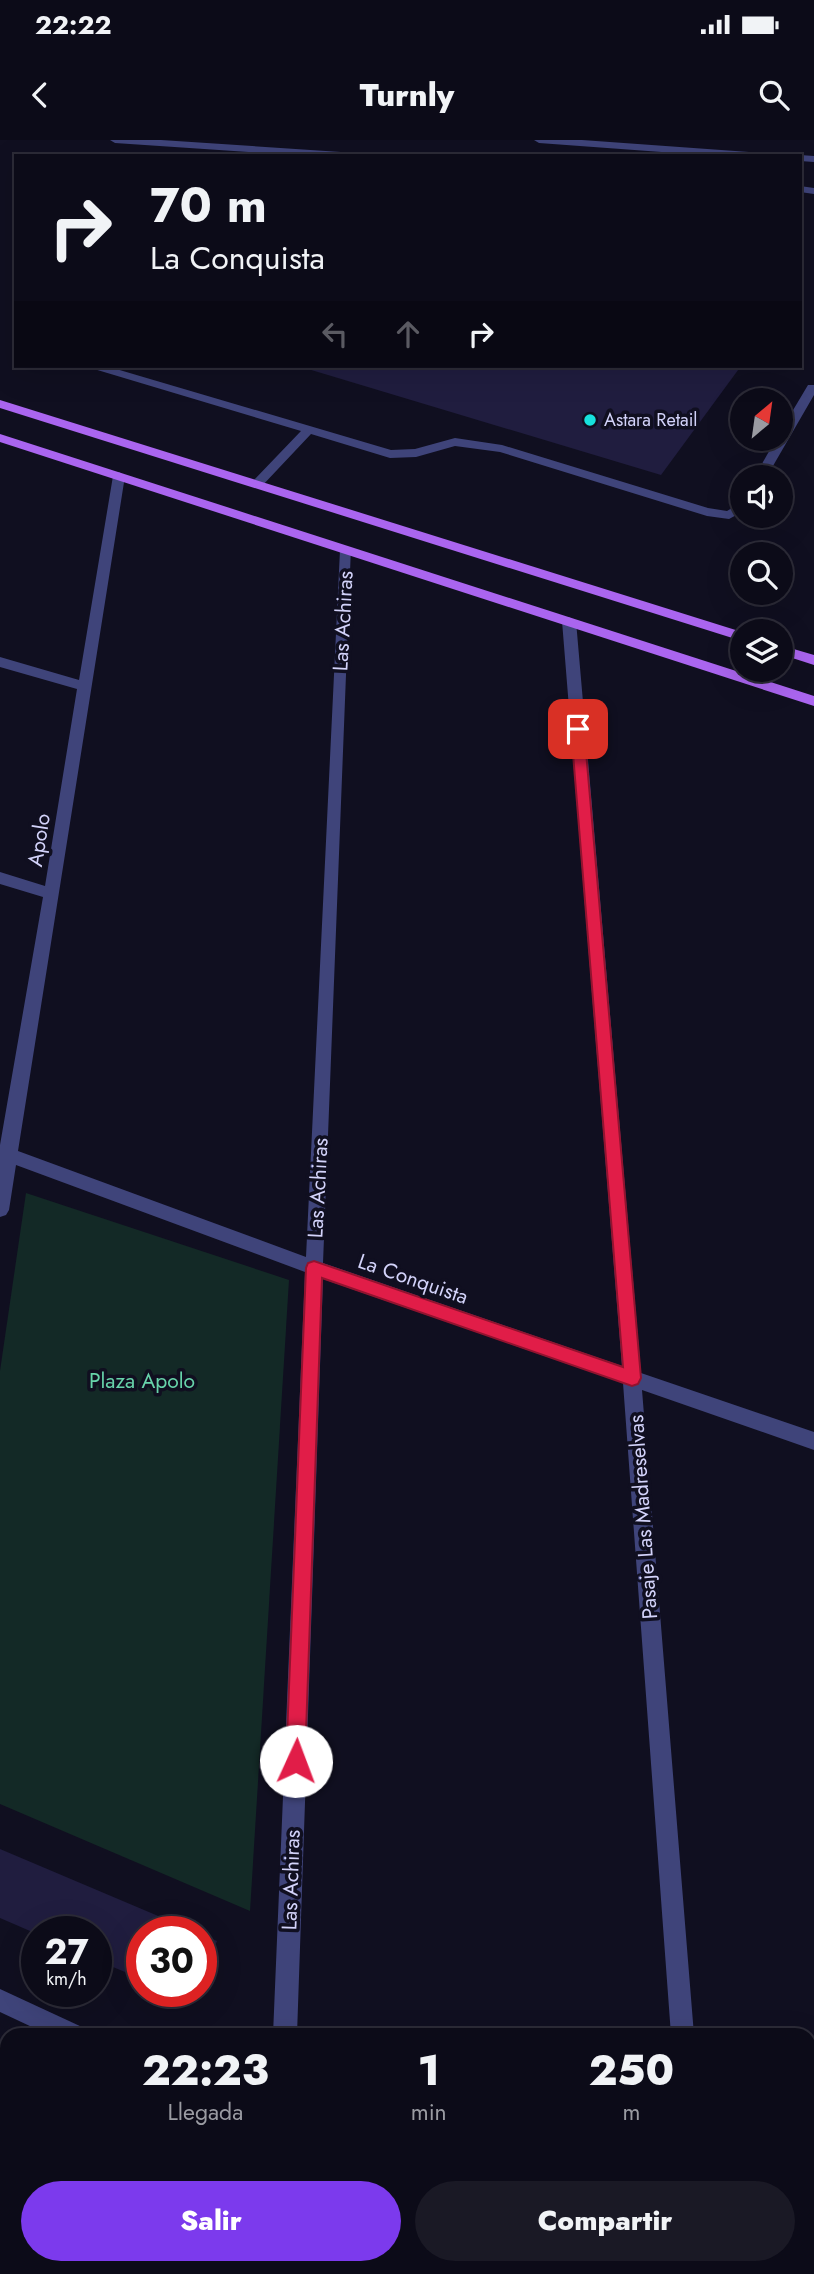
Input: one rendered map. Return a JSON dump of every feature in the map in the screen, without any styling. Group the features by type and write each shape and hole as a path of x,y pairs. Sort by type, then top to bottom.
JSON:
{"main road":[{"path":"1,406 730,633"},
{"path":"0,438 814,702"},
{"path":"793,653 814,660"}],"street":[{"path":"114,140 326,154"},
{"path":"539,140 735,154"},
{"path":"101,368 390,454 416,453 455,442 476,444 502,449 707,512 730,514"},
{"path":"768,465 812,388"},
{"path":"257,484 309,430"},
{"name":"Apolo","path":"0,1210 4,1154 52,894 119,477"},
{"name":"Las Achiras","path":"285,2028 314,1268 346,550"},
{"name":"Pasaje Las Madreselvas","path":"569,621 682,2028"},
{"path":"0,662 86,687"},
{"path":"0,878 52,894"},
{"name":"La Conquista","path":"4,1154 314,1268 814,1441"},
{"path":"0,2000 60,2028"}],"green space":[{"name":"Plaza Apolo","path":"26,1193 289,1280 250,1911 0,1804 0,1371"}],"building":[{"name":"Astara Retail","path":"305,368 740,368 661,475"},
{"path":"0,1849 158,1916 126,1916 126,1972 112,1967 112,1916 21,1916 21,1927 0,1918"}],"place":[{"name":"Astara Retail","path":"590,420"}],"route":[{"path":"296,1761 314,1268 632,1378 578,729"}]}
